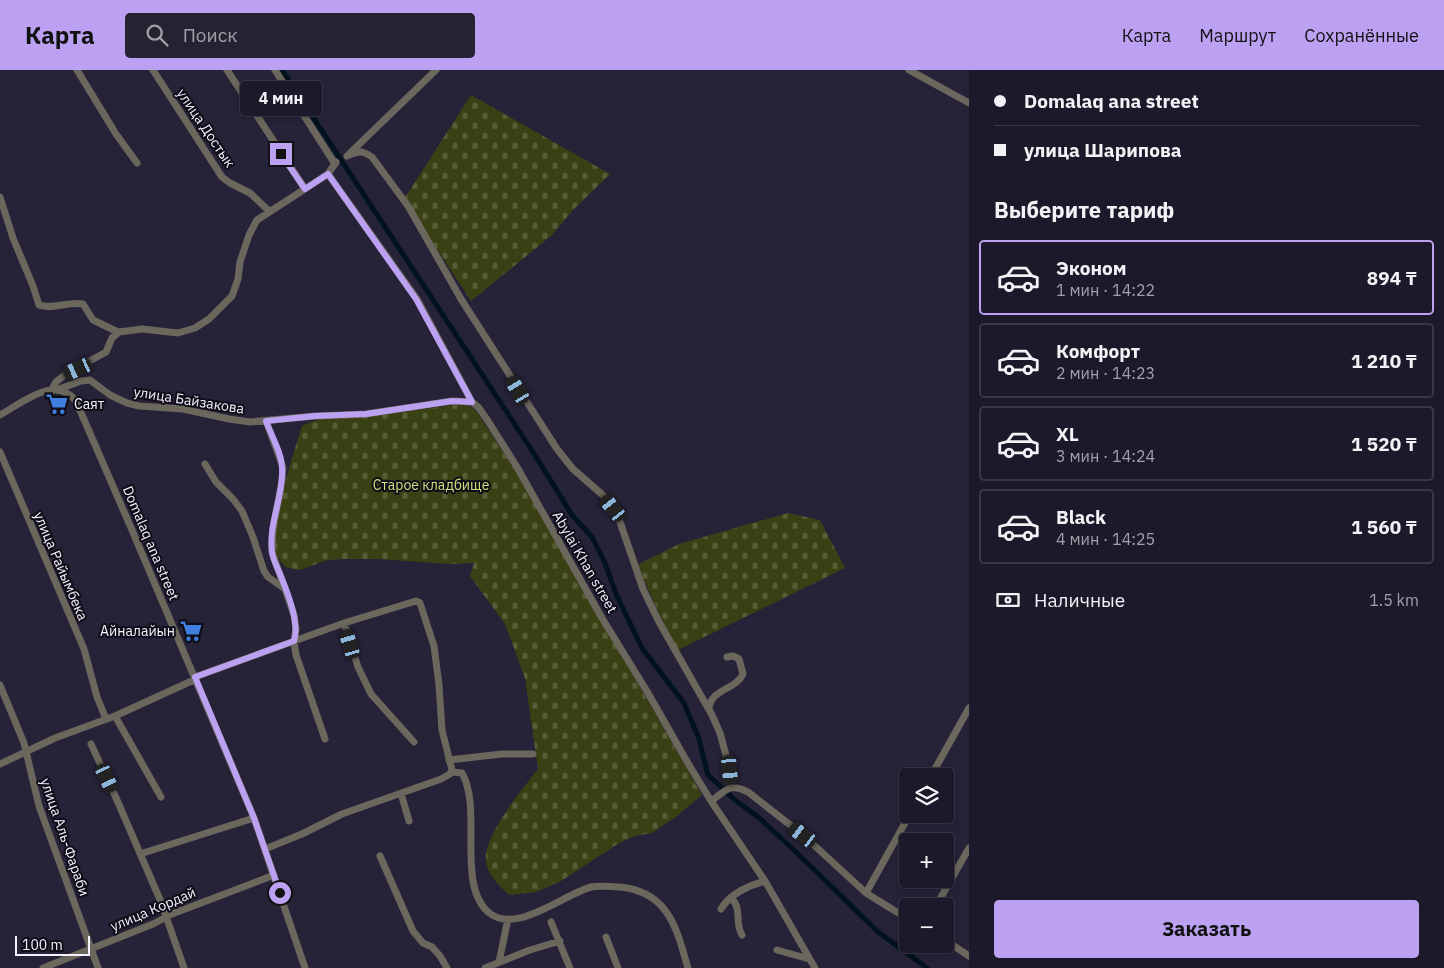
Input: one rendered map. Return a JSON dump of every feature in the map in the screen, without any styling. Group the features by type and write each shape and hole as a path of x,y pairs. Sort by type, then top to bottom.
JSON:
{"street":[{"path":"77,70 116,134 137,162"},
{"name":"улица Достык","path":"153,70 204,155 222,177 235,187 250,193 268,211"},
{"path":"227,70 305,189"},
{"path":"55,389 56,382 66,374 106,352 112,338 118,332 142,329 184,332 195,328 209,319 232,296 238,279 240,262 252,226 256,220 328,174 336,163 275,70"},
{"path":"436,70 347,156 364,152 372,157 408,206 456,292 552,442 573,469 605,497 613,508 619,519 632,561 646,595 724,741 730,770 727,790"},
{"path":"913,71 969,103"},
{"name":"Abylai Khan street","path":"328,174 416,299 472,402 488,421 517,468 602,618 711,802 765,881 815,968"},
{"path":"0,197 13,238 39,305 45,307 83,304 93,320 118,332"},
{"name":"улица Байзакова","path":"0,415 36,394 90,380 110,395 127,403 139,406 183,409 250,422 315,416 366,414 452,401 472,402"},
{"name":"Domalaq ana street","path":"55,389 66,391 76,401 196,678 254,818 305,968"},
{"path":"266,421 280,456 282,468 271,542 274,561 285,588 296,629 294,641 298,663 325,739"},
{"name":"улица Райымбека","path":"0,452 84,649 97,696 106,719"},
{"path":"205,464 216,482 233,499 244,516 264,571 268,577 285,588"},
{"path":"0,764 56,738 115,716 196,678 344,623 416,601 420,603 434,646 442,730 451,773"},
{"path":"344,623 358,667 371,694 414,742"},
{"path":"709,710 713,697 737,683 743,674 739,660 732,656 727,657"},
{"name":"улица Аль-Фараби","path":"0,685 27,753 39,806 98,968"},
{"path":"935,768 969,708"},
{"path":"115,716 161,797"},
{"path":"91,744 166,916 184,968"},
{"path":"449,760 502,754 533,754"},
{"path":"265,849 302,834 342,814 434,782 451,773 463,774 469,794 474,879 481,901 487,911 492,915 508,919 534,914 592,887 635,888 664,909 677,933 688,968"},
{"path":"711,802 727,790 738,787 748,792 803,835 866,893 899,913"},
{"path":"401,793 409,821"},
{"path":"140,854 254,818"},
{"path":"866,893 905,823"},
{"path":"941,898 969,848"},
{"path":"380,856 413,932 423,943 440,956 447,968"},
{"name":"улица Кордай","path":"43,968 153,924 166,916 274,874"},
{"path":"721,909 730,898 749,886 765,881"},
{"path":"730,898 736,902 738,910 737,925 742,935"},
{"path":"498,962 508,919"},
{"path":"550,922 560,941 570,968"},
{"path":"606,937 618,968"},
{"path":"485,968 560,941"},
{"path":"954,946 969,956"},
{"path":"777,950 810,959"}],"green space":[{"path":"471,95 610,174 573,210 551,236 471,301 404,199"},
{"name":"Старое кладбище","path":"454,405 468,405 477,412 519,476 702,795 677,816 652,833 634,836 616,845 561,881 536,892 509,895 492,876 486,861 486,851 497,827 514,800 538,769 525,678 505,624 470,576 474,563 450,564 378,559 344,559 328,560 300,570 285,567 275,553 276,521 302,426 319,419 362,417"},
{"path":"788,513 820,520 845,568 678,650 637,565 679,544"}],"waterway":[{"path":"282,70 533,452 572,515 592,537 605,563 616,594 642,648 684,703 699,739 708,775 793,849 877,931 927,968"}],"place":[{"name":"Саят","path":"57,404"},
{"name":"Айналайын","path":"191,631"}],"route":[{"path":"280,893 254,818 195,677 294,641 296,636 294,615 272,552 271,542 282,481 282,462 266,421 315,416 374,414 452,401 472,402 416,299 328,174 305,189 281,154"}]}
